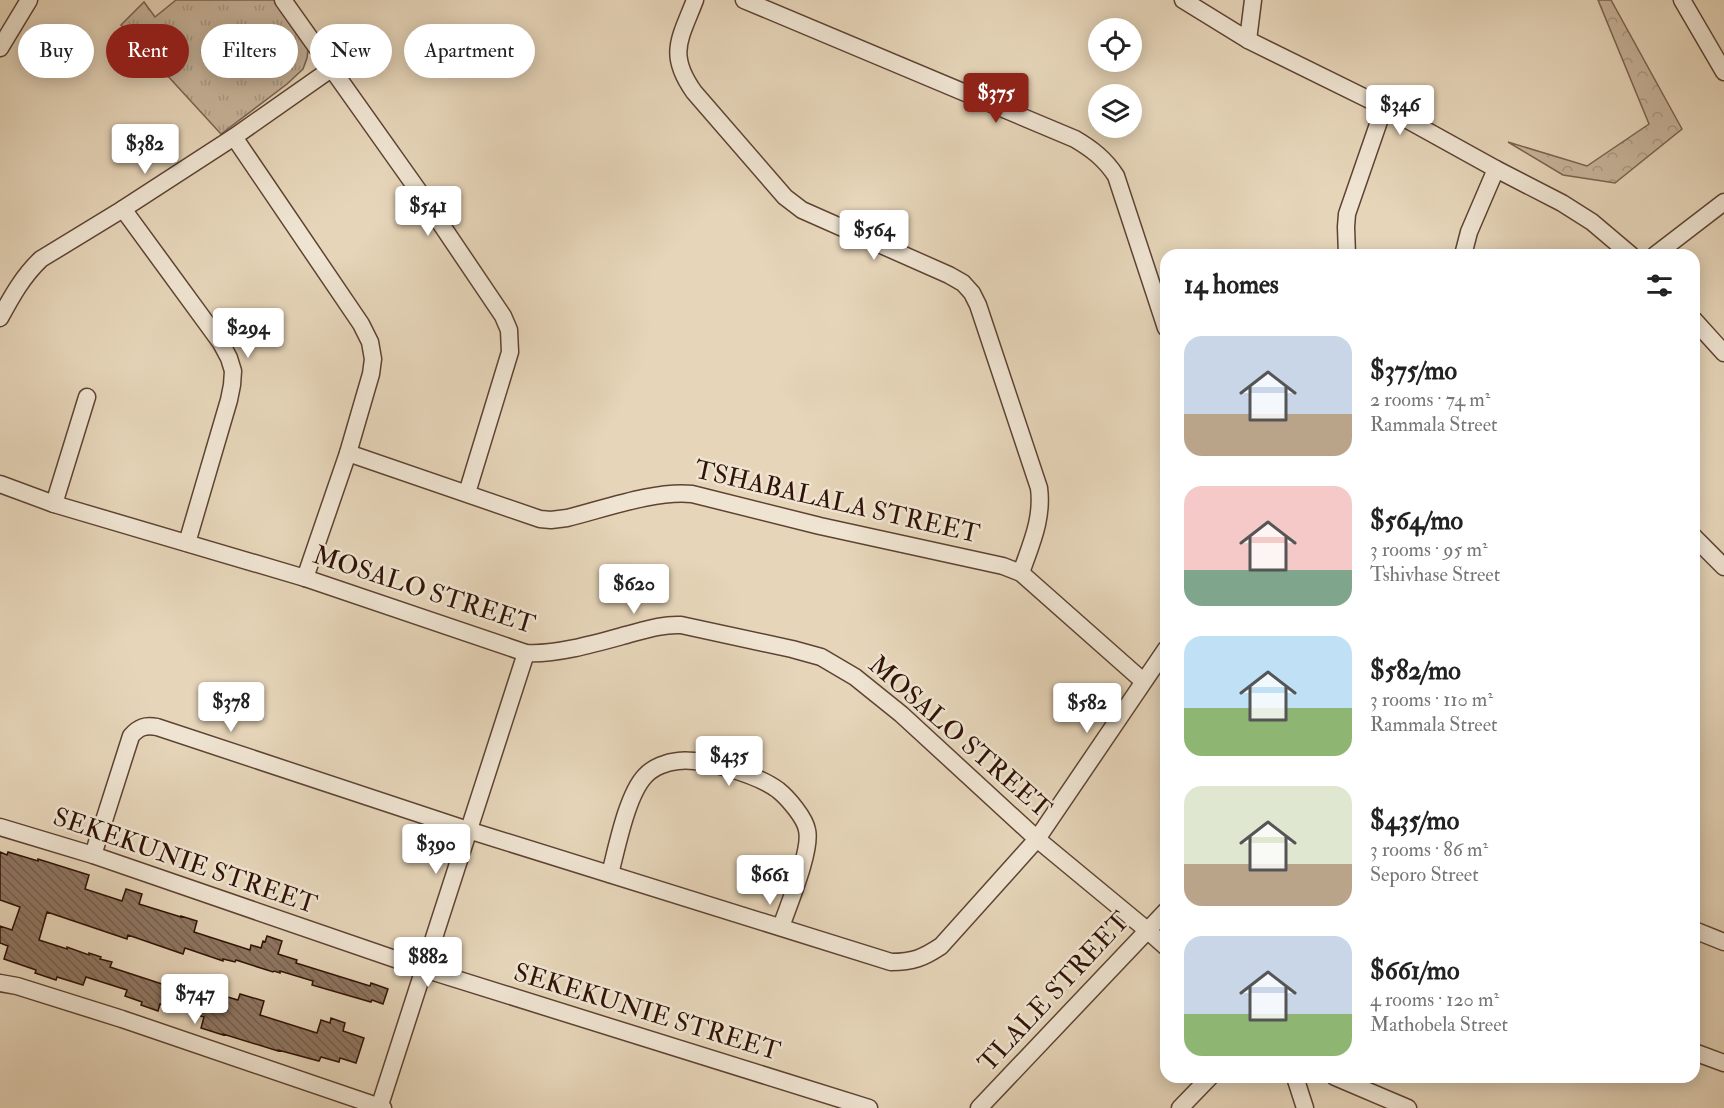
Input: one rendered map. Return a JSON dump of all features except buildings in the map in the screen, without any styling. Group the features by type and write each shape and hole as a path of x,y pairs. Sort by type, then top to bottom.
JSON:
{"street":[{"path":"0,48 29,0"},
{"path":"283,0 310,39"},
{"path":"695,0 678,45 682,74 694,92 785,197 802,210 948,275 963,283 972,293 984,321 1039,488 1041,504 1039,519 1021,573"},
{"path":"744,0 1075,139 1093,150 1109,165 1116,176 1160,310"},
{"path":"1183,0 1248,40 1384,107 1562,203 1592,222 1624,249"},
{"path":"1248,40 1253,0"},
{"path":"1682,0 1724,72"},
{"path":"0,318 22,280 41,259 234,137 318,78"},
{"path":"337,78 420,193 503,316 509,330 510,352 466,493"},
{"path":"1347,249 1347,214 1384,107"},
{"path":"234,137 361,324 370,342 373,359 371,374 348,453 305,578"},
{"path":"1465,249 1469,232 1496,169"},
{"path":"1663,249 1724,202"},
{"path":"123,209 221,343 233,371 229,400 187,543"},
{"path":"1700,327 1724,353"},
{"path":"54,504 87,397"},
{"name":"TSHABALALA STREET","path":"348,453 528,516 551,520 676,492 820,526 977,559 1021,573 1143,681"},
{"name":"MOSALO STREET","path":"0,484 54,504 305,578 526,653 539,654 669,625 681,625 764,642 820,657 855,677 885,700 1037,839 1160,942"},
{"path":"1700,543 1724,567"},
{"path":"0,983 17,986 122,1019 381,1108 526,653"},
{"path":"93,855 131,736 136,729 147,725 468,830 891,962 909,962 925,957 941,946 1037,839 1160,657"},
{"path":"610,874 633,791 646,774 661,765 679,760 709,763 749,775 778,790 797,810 807,831 805,857 781,927"},
{"name":"SEKEKUNIE STREET","path":"0,827 93,855 424,969 869,1108"},
{"name":"TLALE STREET","path":"979,1108 1160,916"},
{"path":"1700,932 1724,942"},
{"path":"1700,1054 1724,1063"},
{"path":"1180,1108 1204,1083"},
{"path":"1297,1083 1305,1108"},
{"path":"1349,1083 1408,1108"}],"green space":[{"path":"176,0 276,0 292,24 201,24 201,78 293,78 221,134 170,78 189,78 189,24 122,24 144,2 155,17"},
{"path":"1598,0 1611,0 1682,129 1615,183 1563,175 1508,142 1587,166 1649,124"},
{"path":"298,34 308,49 303,69 298,74"}]}
